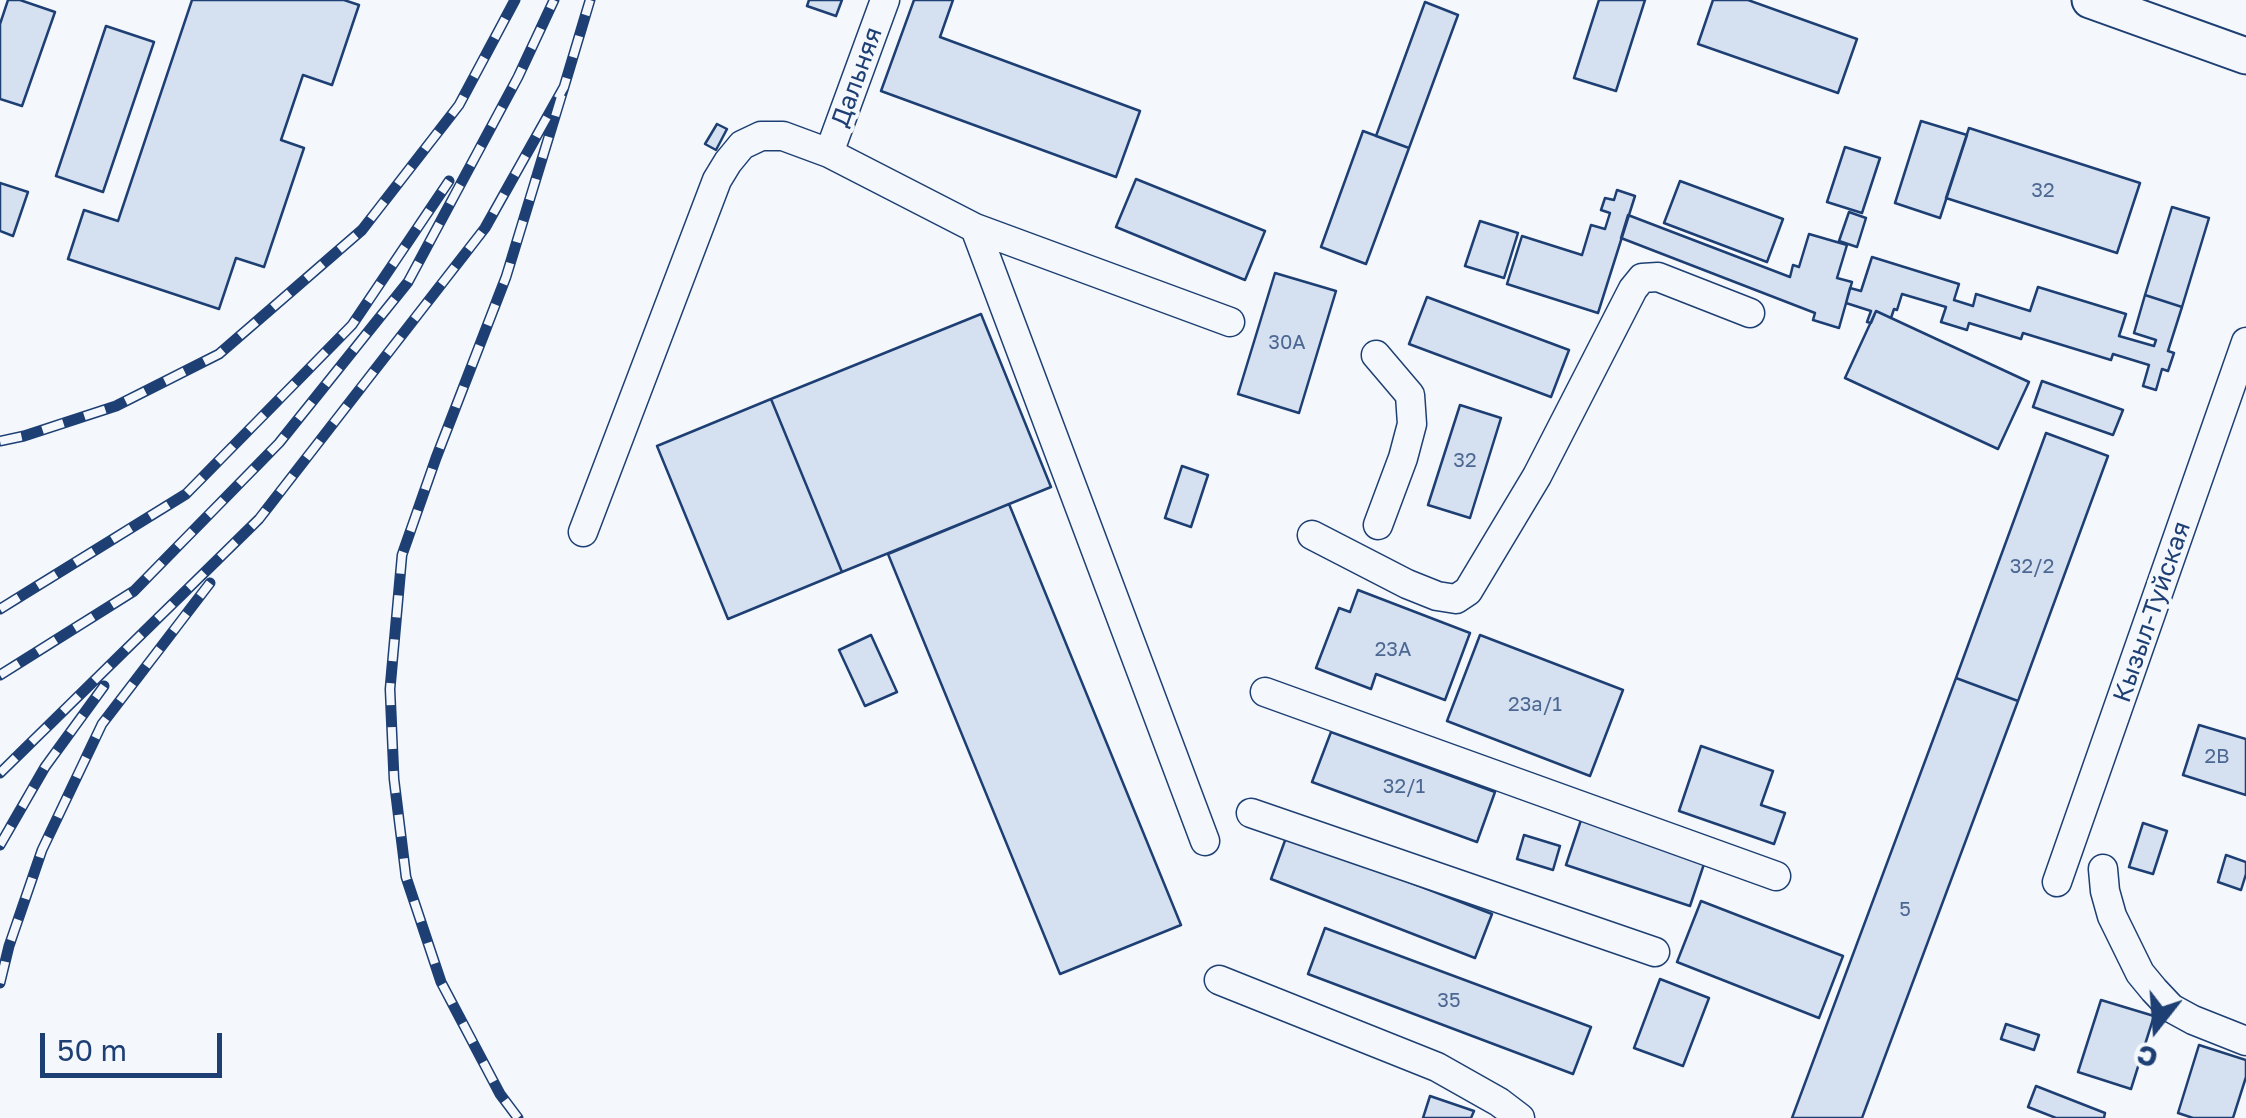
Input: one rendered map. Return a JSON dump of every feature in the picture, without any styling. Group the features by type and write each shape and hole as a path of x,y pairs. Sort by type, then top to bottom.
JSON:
{"main road":[{"path":"2090,0 2246,56"}],"street":[{"name":"Дальняя","path":"829,153 885,0"},
{"path":"583,532 710,199 728,162 742,145 761,136 783,136 829,153 975,228 1230,322"},
{"path":"975,228 1205,841"},
{"path":"1312,535 1407,584 1456,599 1468,590 1537,476 1632,289 1642,278 1658,277 1750,313"},
{"name":"Кызыл-Туйская","path":"2057,882 2246,342"},
{"path":"1376,354 1410,395 1412,424 1378,526"},
{"path":"1265,692 1776,876"},
{"path":"1251,812 1655,952"},
{"path":"2103,869 2112,916 2140,972 2154,990 2171,1008 2246,1041"},
{"path":"1219,980 1437,1068 1500,1102 1520,1118"}],"building":[{"path":"8,0 55,12 22,106 0,99 0,24"},
{"path":"192,0 344,0 359,5 332,85 303,75 281,140 304,148 264,267 236,258 219,309 68,259 84,210 118,221"},
{"path":"809,0 842,0 836,16 807,6"},
{"path":"914,0 953,0 940,37 1140,111 1116,177 881,91"},
{"path":"1599,0 1645,0 1616,91 1574,78"},
{"path":"1713,0 1748,0 1857,39 1838,93 1698,44"},
{"path":"1425,2 1458,15 1409,148 1376,136"},
{"path":"106,26 154,42 103,192 56,176"},
{"path":"1921,121 1967,135 1940,218 1895,203"},
{"path":"717,124 727,129 716,150 705,144"},
{"path":"1969,128 2140,183 2117,253 1946,198"},
{"path":"1363,131 1409,148 1366,264 1321,247"},
{"path":"1845,147 1880,158 1862,213 1827,202"},
{"path":"1136,179 1265,231 1245,280 1116,227"},
{"path":"1680,181 1783,219 1767,262 1664,223"},
{"path":"0,183 28,192 13,236 0,231"},
{"path":"1617,190 1635,196 1598,313 1507,284 1522,236 1582,255 1591,225 1605,229 1610,213 1601,210 1605,198 1614,200"},
{"path":"2172,207 2209,218 2182,307 2145,295"},
{"path":"1849,212 1866,218 1857,247 1839,241"},
{"path":"1628,215 1790,277 1793,265 1799,267 1809,234 1847,245 1837,278 1852,282 1839,328 1813,320 1815,313 1621,238"},
{"path":"1480,221 1518,233 1504,278 1465,266"},
{"path":"1872,257 1959,284 1954,300 1973,306 1976,294 2030,311 2038,287 2126,314 2119,336 2154,346 2156,340 2134,333 2145,295 2182,307 2168,351 2174,353 2168,371 2162,369 2156,390 2143,386 2149,365 2113,354 2111,360 2023,333 2021,339 1969,323 1967,330 1941,322 1946,307 1902,294 1891,318 1876,311 1871,323 1867,322 1871,311 1846,303 1850,288 1861,291"},
{"path":"1275,273 1336,291 1299,413 1238,394"},
{"path":"1427,297 1569,350 1551,397 1409,344"},
{"path":"1876,311 2029,382 1998,449 1845,378"},
{"path":"981,314 1051,487 842,572 771,399"},
{"path":"2042,381 2123,410 2113,435 2033,407"},
{"path":"771,399 842,572 728,619 657,446"},
{"path":"1460,405 1501,418 1470,518 1428,505"},
{"path":"2046,433 2108,456 2018,701 1956,678"},
{"path":"1182,466 1208,475 1191,527 1165,518"},
{"path":"1009,504 1181,925 1060,974 888,554"},
{"path":"1358,590 1470,633 1445,700 1376,674 1371,689 1316,668 1339,608 1350,612"},
{"path":"871,635 897,692 865,706 839,650"},
{"path":"1480,635 1623,690 1590,776 1447,721"},
{"path":"1956,678 2018,701 1862,1118 1792,1118"},
{"path":"2199,725 2246,739 2246,795 2183,775"},
{"path":"1331,732 1495,792 1477,842 1312,782"},
{"path":"1701,746 1773,771 1761,805 1785,813 1774,844 1679,811"},
{"path":"1582,817 1706,858 1690,906 1566,865"},
{"path":"2143,823 2167,831 2153,874 2129,867"},
{"path":"1287,835 1492,914 1475,958 1271,879"},
{"path":"1524,835 1560,846 1553,870 1517,859"},
{"path":"2226,855 2246,862 2241,890 2218,882"},
{"path":"1701,901 1843,956 1819,1018 1677,962"},
{"path":"1325,928 1591,1027 1573,1074 1308,974"},
{"path":"1660,979 1709,998 1683,1066 1634,1048"},
{"path":"2101,1000 2154,1016 2131,1089 2078,1072"},
{"path":"2006,1024 2039,1035 2034,1050 2001,1039"},
{"path":"2199,1045 2246,1060 2246,1077 2233,1118 2193,1118 2178,1113"},
{"path":"2036,1086 2105,1113 2104,1118 2056,1118 2028,1107"},
{"path":"1430,1096 1474,1111 1471,1118 1423,1118"}],"railway":[{"path":"0,441 116,406 219,354 362,230 459,105 515,0"},
{"path":"0,675 134,591 279,443 408,282 518,77 554,0"},
{"path":"0,773 259,519 485,228 564,87 590,0"},
{"path":"518,1118 500,1094 441,982 406,877 394,779 390,689 402,555 506,277 564,87"},
{"path":"0,609 186,494 352,325 449,181"},
{"path":"0,983 42,850 102,724 210,583"},
{"path":"0,845 45,767 104,686"}]}
